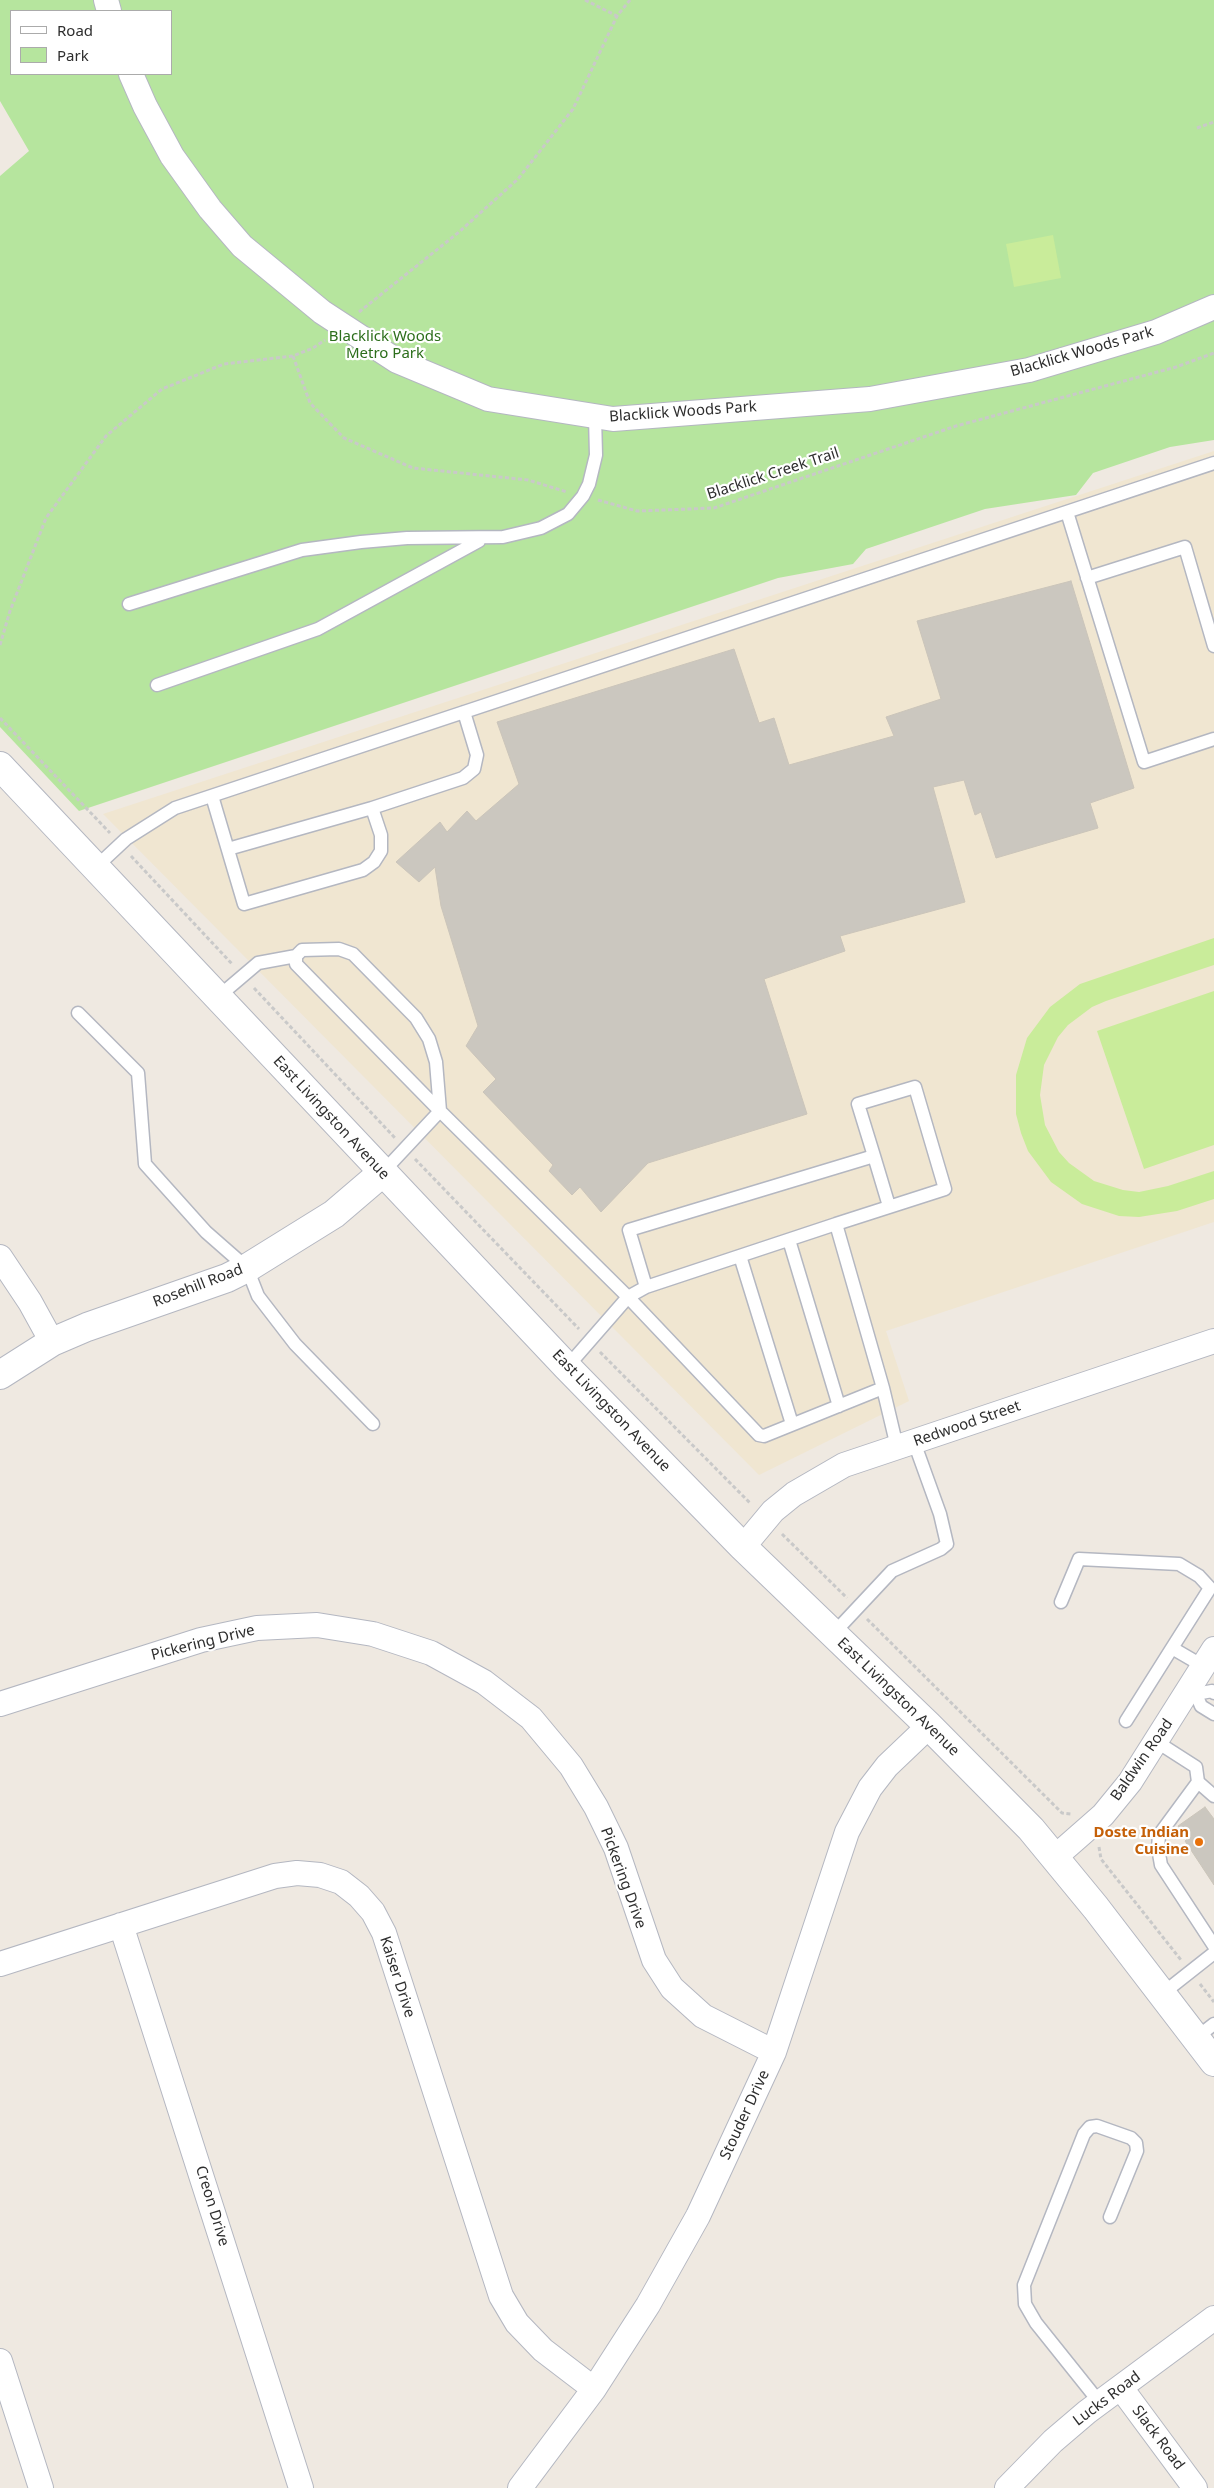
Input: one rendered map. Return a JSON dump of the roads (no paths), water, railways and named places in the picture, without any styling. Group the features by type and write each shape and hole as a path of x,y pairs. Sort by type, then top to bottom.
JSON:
{"main road":[{"name":"East Livingston Avenue","path":"0,766 567,1367 743,1547 929,1726 1030,1829 1096,1908 1162,1994 1205,2031 1214,2062"},
{"name":"Rosehill Road","path":"0,1375 52,1342 122,1314 227,1278 247,1268 334,1214 382,1173"}],"street":[{"name":"Blacklick Woods Park","path":"131,75 145,106 172,156 210,209 242,246 322,312 397,361 488,399 613,419 880,397 1029,370 1156,332 1214,307"},
{"path":"0,1257 30,1302 52,1342"},
{"name":"Redwood Street","path":"743,1547 766,1519 794,1494 844,1465 1214,1341"},
{"name":"Pickering Drive","path":"0,1704 200,1640 258,1628 317,1625 373,1634 431,1652 484,1682 531,1718 571,1766 596,1807 616,1848 654,1960 672,1988 703,2016 774,2052"},
{"name":"Baldwin Road","path":"1054,1858 1114,1802 1193,1692 1209,1658"},
{"name":"Stouder Drive","path":"520,2488 594,2389 648,2306 698,2216 774,2052 847,1832 870,1788 888,1766 929,1726"},
{"name":"Kaiser Drive","path":"0,1964 282,1875 297,1873 320,1875 341,1882 359,1896 373,1912 384,1933 502,2296 517,2323 543,2350 594,2389"},
{"name":"Creon Drive","path":"121,1925 301,2488"},
{"name":"Lucks Road","path":"1008,2488 1053,2441 1100,2403 1214,2318"},
{"path":"0,2360 41,2488"},
{"name":"Slack Road","path":"1121,2388 1195,2488"}],"lane":[{"path":"129,604 302,550 407,538 503,537 541,528 568,514 589,484 596,455 595,416"},
{"path":"96,867 120,844 175,808 1214,463"},
{"path":"1067,512 1144,762 1214,739"},
{"path":"157,685 318,629 456,552 486,538"},
{"path":"1087,578 1185,547 1214,646"},
{"path":"228,849 372,808 464,778 474,769 477,755 464,712"},
{"path":"212,796 244,904 363,870 374,862 381,851 381,835 372,808"},
{"path":"218,997 258,963 296,956 302,950 339,949 353,954 416,1018 429,1039 436,1062 440,1111 382,1173"},
{"path":"296,956 296,964 440,1111 628,1297 755,1432 764,1436 884,1388"},
{"path":"78,1013 138,1073 145,1164 206,1232 247,1268 258,1296 295,1344 373,1424"},
{"path":"567,1367 628,1297 646,1287 945,1188 915,1087 858,1104 889,1206"},
{"path":"646,1287 629,1230 874,1156"},
{"path":"833,1634 892,1571 941,1549 946,1544 940,1514 906,1444 884,1388 836,1224"},
{"path":"789,1240 840,1406"},
{"path":"740,1256 792,1424"},
{"path":"1061,1602 1079,1559 1179,1564 1199,1576 1210,1588 1126,1721"},
{"path":"1172,1648 1209,1658"},
{"path":"1214,1693 1212,1691 1193,1692 1201,1706 1214,1714"},
{"path":"1157,1742 1196,1767 1198,1782 1214,1796"},
{"path":"1198,1782 1158,1835 1158,1848 1161,1864 1214,1946"},
{"path":"1162,1994 1190,1972 1208,1964 1214,1953"},
{"path":"1100,2403 1036,2323 1026,2304 1024,2285 1084,2134 1090,2127 1097,2126 1131,2138 1136,2143 1136,2151 1110,2217"}],"place":[{"name":"Doste Indian Cuisine","path":"1199,1842"}],"park label":[{"name":"Blacklick Woods Metro Park","path":"385,346"}]}
